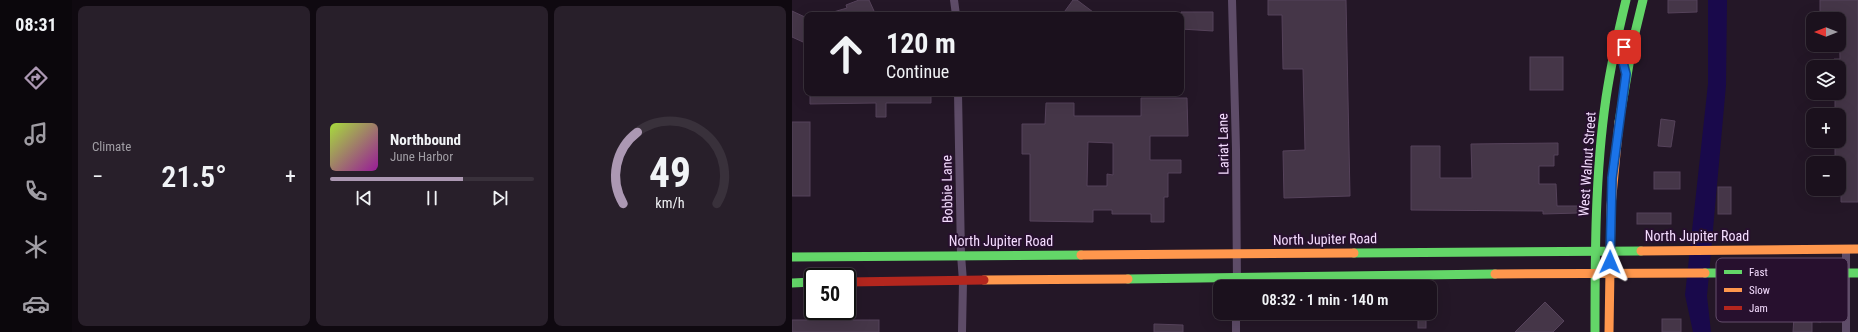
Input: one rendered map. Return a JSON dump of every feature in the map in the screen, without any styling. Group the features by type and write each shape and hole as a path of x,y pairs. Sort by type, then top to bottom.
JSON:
{"main road":[{"name":"West Walnut Street","path":"1595,332 1595,251 1605,104 1626,0"},
{"path":"1632,0 1636,10 1640,12"},
{"name":"West Walnut Street","path":"1609,332 1612,178 1626,74 1643,0"},
{"path":"1623,14 1626,17 1627,26 1627,36 1622,58 1626,74"},
{"name":"North Jupiter Road","path":"856,282 1237,277 1395,264 1610,250 1858,249"},
{"name":"North Jupiter Road","path":"792,257 1237,254 1395,264 1595,273 1716,273"},
{"path":"792,282 804,282"}],"street":[{"path":"954,0 956,12"},
{"name":"Lariat Lane","path":"1232,0 1236,149 1237,280"},
{"name":"Bobbie Lane","path":"958,96 961,255 963,281 962,332"},
{"path":"1846,249 1846,258"},
{"path":"1236,320 1236,332"}],"shaded area":[{"path":"1708,0 1727,0 1726,85 1707,296 1711,332 1693,332 1685,295 1708,84"}],"building":[{"path":"859,0 869,0 874,11 833,12 847,8 846,5"},
{"path":"1073,0 1077,0 1093,12 1064,12"},
{"path":"1268,0 1346,0 1350,196 1284,198 1283,151 1305,150 1303,69 1283,69 1282,15 1268,15"},
{"path":"1668,0 1697,0 1697,12 1668,13"},
{"path":"1820,0 1858,0 1858,202 1841,202 1841,196 1846,196 1846,156 1835,156 1835,148 1846,148 1846,108 1835,108 1835,100 1846,100 1846,60 1834,59 1840,59 1840,52 1846,52 1846,12 1820,12"},
{"path":"792,11 804,17 804,40 803,42 792,37"},
{"path":"1184,12 1213,12 1213,31 1184,29"},
{"path":"1530,57 1563,57 1563,90 1530,90"},
{"path":"810,96 931,96 931,103 886,103 886,117 876,117 876,103 810,104"},
{"path":"1141,98 1187,98 1188,136 1150,136 1150,160 1181,160 1181,173 1168,173 1168,197 1164,197 1164,222 1151,222 1151,214 1112,214 1112,210 1093,210 1093,222 1030,221 1030,154 1022,154 1022,124 1045,124 1046,103 1074,103 1074,116 1141,116","holes":["1088,142 1113,143 1113,175 1107,174 1107,186 1087,186"]},
{"path":"1661,119 1675,121 1671,147 1658,146"},
{"path":"792,122 810,122 810,196 792,196"},
{"path":"1558,143 1558,155 1554,155 1554,166 1539,166 1539,184 1556,184 1557,206 1579,206 1579,213 1543,214 1543,211 1411,210 1411,146 1440,146 1440,178 1472,178 1471,144"},
{"path":"1654,172 1680,172 1680,189 1654,189"},
{"path":"1718,187 1731,187 1731,214 1718,214"},
{"path":"1637,213 1671,213 1671,224 1637,224"},
{"path":"1545,302 1564,321 1553,332 1515,332"},
{"path":"1662,319 1681,319 1681,332 1662,332"},
{"path":"792,320 879,320 879,332 792,332"},
{"path":"1418,320 1426,320 1426,328 1418,328"},
{"path":"1794,322 1812,322 1812,332 1793,332"},
{"path":"1154,324 1183,325 1183,332 1154,332"}],"traffic: fast":[{"path":"1595,332 1598,185 1602,127 1608,86 1626,0"},
{"path":"1619,122 1633,41 1643,0"},
{"path":"1354,253 1641,251"},
{"path":"792,257 1081,255"},
{"path":"1705,273 1716,273"},
{"path":"1848,273 1858,273"},
{"path":"1128,279 1495,274"},
{"path":"792,283 804,282"}],"traffic: slow":[{"path":"1609,332 1611,206 1619,122"},
{"path":"1641,251 1858,249"},
{"path":"1081,255 1354,253"},
{"path":"1495,274 1705,273"},
{"path":"984,280 1128,279"}],"traffic: jam":[{"path":"856,282 984,280"}],"route":[{"path":"1610,262 1612,178 1617,130 1626,74 1622,58 1624,47"}]}
